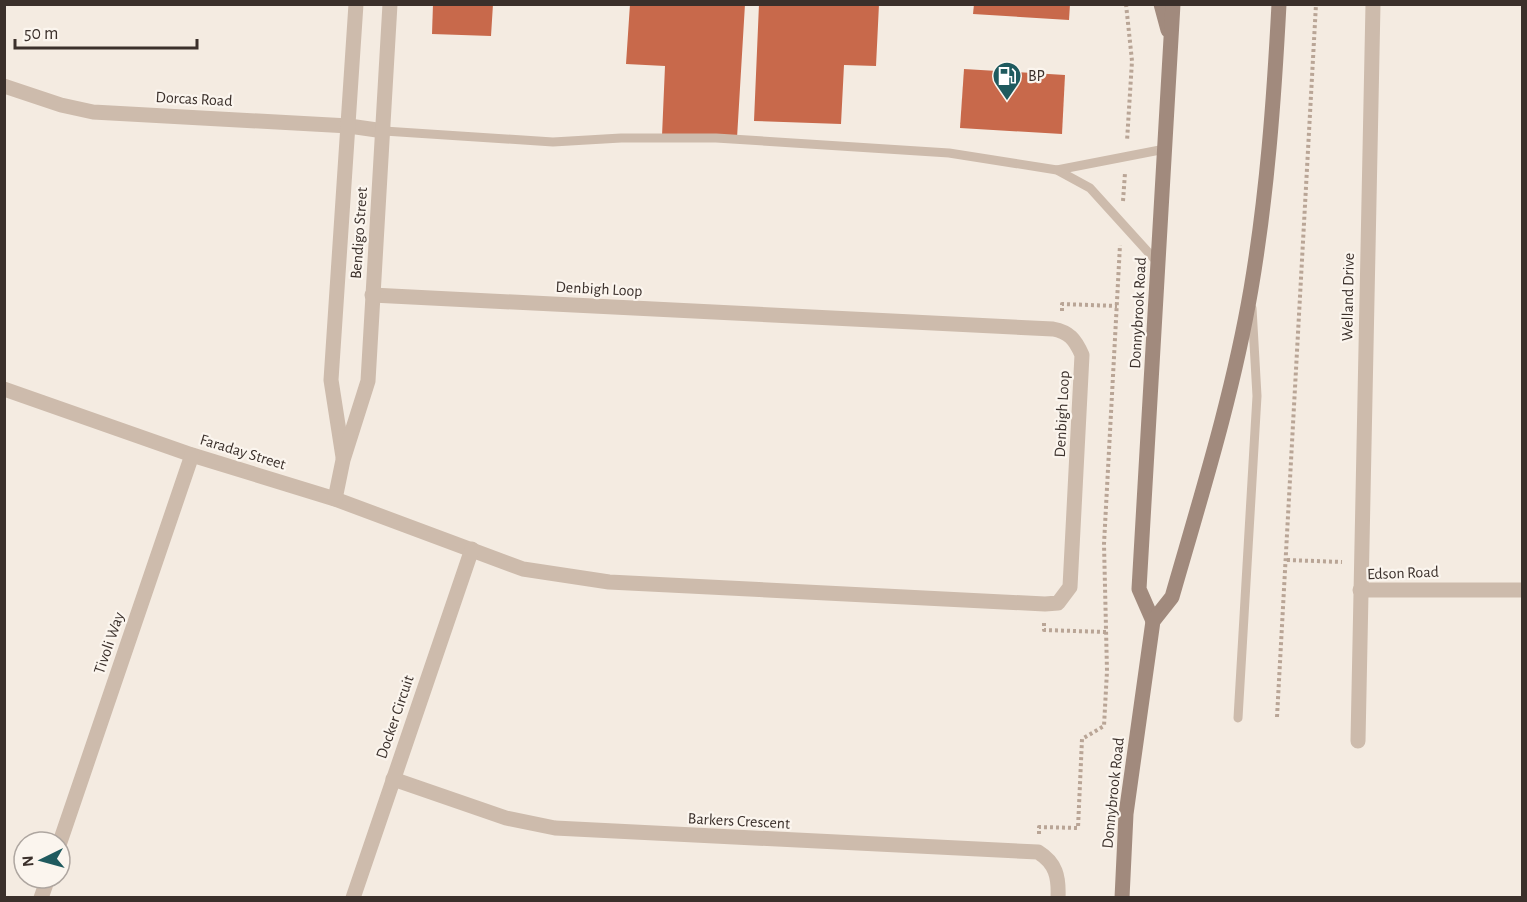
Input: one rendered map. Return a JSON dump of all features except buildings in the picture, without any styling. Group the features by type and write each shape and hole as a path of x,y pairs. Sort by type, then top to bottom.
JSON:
{"main road":[{"path":"1161,4 1171,41"},
{"name":"Donnybrook Road","path":"1122,897 1126,814 1153,621 1139,589 1173,4"},
{"path":"1153,621 1172,597 1222,417 1251,291 1266,196 1279,4"}],"street":[{"name":"Bendigo Street","path":"343,460 331,380 333,321 349,126 356,4"},
{"name":"Bendigo Street","path":"335,499 343,460 368,381 390,4"},
{"name":"Welland Drive","path":"1360,590 1374,4"},
{"name":"Dorcas Road","path":"4,86 61,105 93,112 349,126 384,131"},
{"name":"Denbigh Loop","path":"372,295 1061,331 1076,341 1082,355 1070,588 1058,603 1045,604"},
{"name":"Faraday Street","path":"4,389 192,455 335,499 472,549"},
{"name":"Tivoli Way","path":"64,830 192,455"},
{"path":"472,549 523,568 563,577 609,582 1045,604"},
{"name":"Docker Circuit","path":"353,897 472,549"},
{"name":"Edson Road","path":"1358,741 1360,590 1522,590"},
{"name":"Barkers Crescent","path":"393,779 506,818 555,828 1038,852"},
{"path":"1038,852 1050,859 1056,871 1058,897"}],"lane":[{"path":"384,131 553,142 621,138 717,138 949,153 1057,170 1165,150"},
{"path":"1057,170 1090,188 1159,264"},
{"path":"1238,718 1257,396 1251,291"}],"path":[{"path":"1038,852 1039,827 1078,828 1082,739 1104,726 1107,671 1104,544 1132,61 1126,4"},
{"path":"1277,717 1316,4"},
{"path":"1061,331 1062,304 1117,306"},
{"path":"1287,560 1360,562"},
{"path":"1045,604 1044,630 1106,632"}],"place":[{"name":"BP","path":"1007,102"}]}
